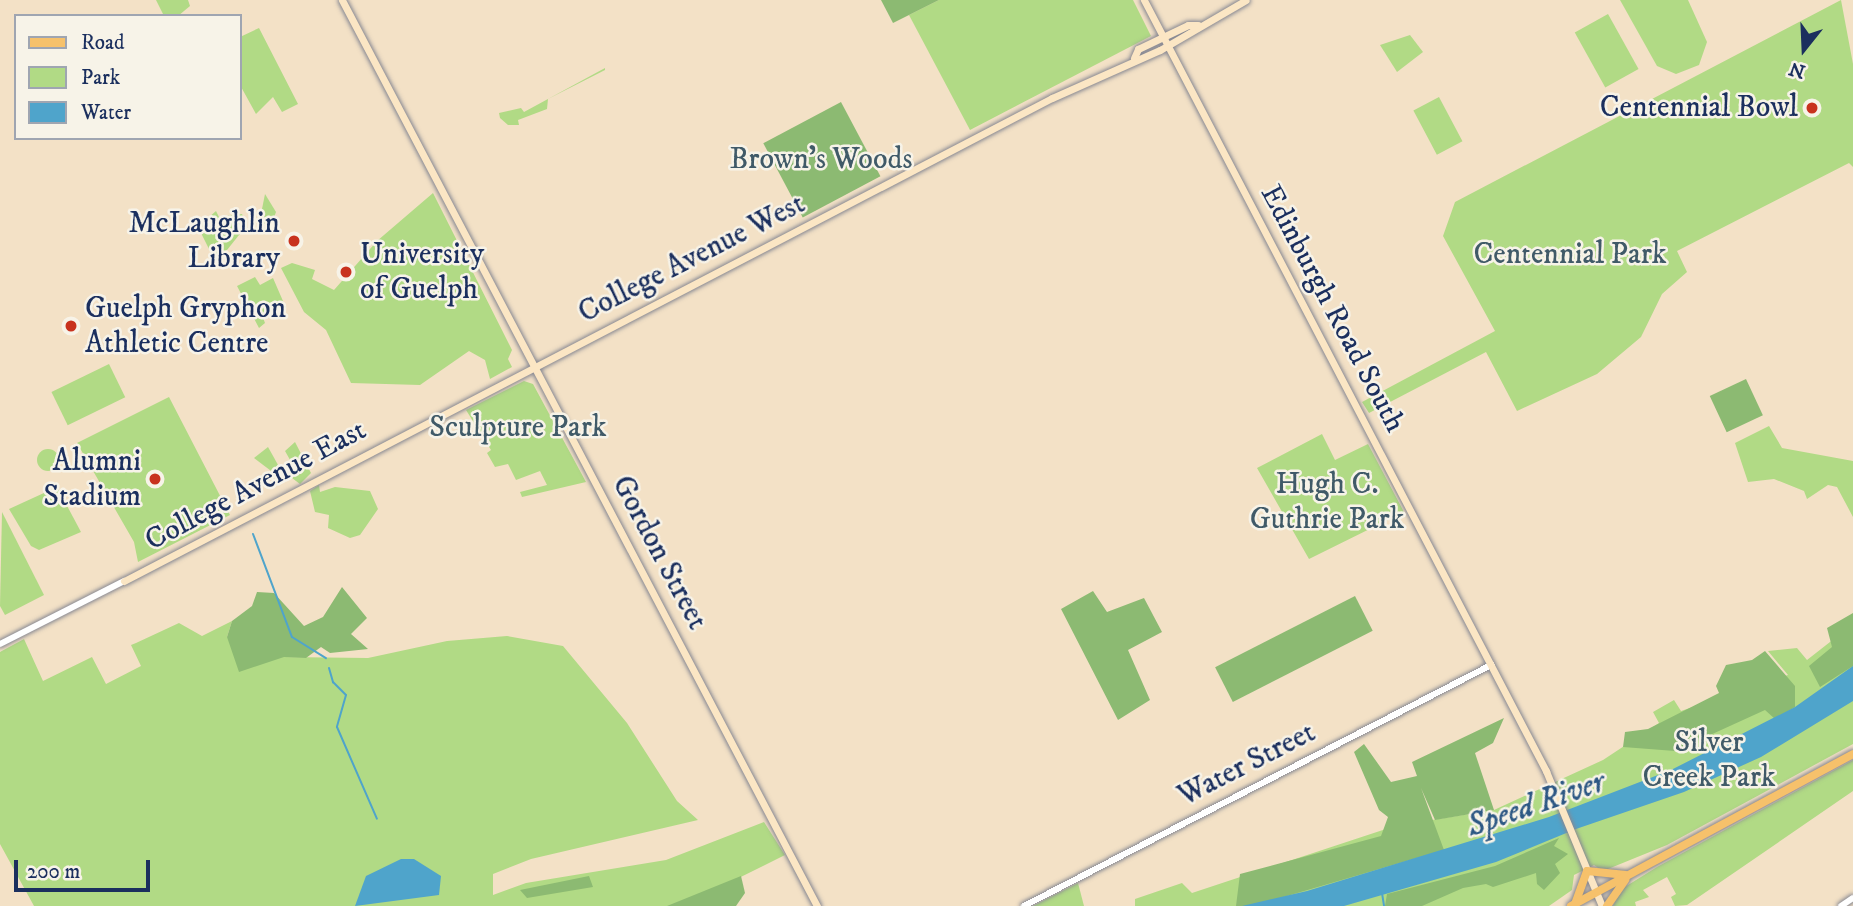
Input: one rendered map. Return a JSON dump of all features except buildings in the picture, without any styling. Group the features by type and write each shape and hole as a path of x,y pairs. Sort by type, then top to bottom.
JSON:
{"main road":[{"name":"Gordon Street","path":"342,0 532,366 668,616 817,906"},
{"name":"Edinburgh Road South","path":"1144,0 1491,665 1562,811 1602,906"},
{"path":"1198,25 1245,0"},
{"name":"College Avenue West","path":"532,366 1134,58 1167,46 1198,25"},
{"name":"College Avenue West","path":"1134,58 1138,49 1198,25"},
{"name":"College Avenue East","path":"124,581 532,366"},
{"path":"1573,905 1853,754"},
{"path":"1573,905 1587,872 1629,875"},
{"path":"1607,906 1629,875"},
{"path":"1573,905 1584,906"}],"street":[{"name":"College Avenue East","path":"0,644 124,581"},
{"name":"Water Street","path":"1024,906 1491,665"},
{"path":"1841,906 1853,898"}],"green space":[{"path":"156,0 188,0 190,6 180,14 163,14"},
{"path":"881,0 939,0 893,23"},
{"path":"939,0 1133,0 1151,36 970,130 909,15"},
{"path":"1620,0 1688,0 1707,42 1699,65 1676,74 1657,66"},
{"name":"Centennial Park","path":"1841,0 1853,64 1853,167 1849,163 1677,251 1687,272 1662,294 1641,337 1597,374 1517,411 1486,352 1369,413 1362,402 1495,331 1443,236 1455,202"},
{"path":"1608,14 1639,69 1605,88 1575,32"},
{"path":"259,28 298,104 282,112 273,97 256,114 242,89 242,36"},
{"path":"1410,35 1423,52 1397,72 1380,45"},
{"path":"605,68 548,99 547,109 518,120 519,125 508,125 500,118 499,113 521,108 524,112"},
{"path":"1439,97 1462,141 1437,155 1413,111"},
{"name":"Brown's Woods","path":"841,102 880,176 803,217 763,143"},
{"path":"433,193 512,350 508,359 512,367 490,379 485,360 469,351 420,385 351,383 326,330 304,312 281,268 292,263 315,270 312,279 334,290 377,241"},
{"path":"265,194 276,212 273,220 264,224 260,219"},
{"path":"216,211 219,217 242,214 247,225 227,250 213,257 198,227"},
{"path":"255,277 260,285 273,278 286,308 262,315 265,323 259,328 237,286"},
{"path":"109,364 125,397 68,425 51,392"},
{"path":"1746,379 1763,415 1727,432 1710,396"},
{"name":"Sculpture Park","path":"524,381 533,384 586,482 522,497 520,492 547,485 540,471 516,480 508,464 495,467 487,453 491,450 466,410"},
{"name":"Alumni Stadium","path":"169,397 230,515 138,562 134,542 77,443"},
{"path":"1769,426 1782,448 1853,461 1853,517 1837,487 1828,485 1807,499 1804,491 1774,479 1748,482 1735,443"},
{"name":"Hugh C. Guthrie Park","path":"1322,434 1335,460 1368,444 1404,512 1309,559 1257,468"},
{"path":"295,442 311,473 300,484 292,478 298,474 285,451"},
{"path":"268,447 282,472 279,477 254,458"},
{"path":"48,449 58,456 59,460 52,470 48,471 38,464 37,460 44,450"},
{"path":"319,485 320,492 335,487 370,491 378,509 360,535 350,538 328,528 329,515 315,512 310,491"},
{"path":"57,487 81,532 39,550 31,546 9,509"},
{"path":"2,512 44,595 5,615 0,606"},
{"path":"342,587 367,618 351,634 368,649 330,653 321,647 306,658 284,657 239,672 227,637 232,621 252,606 257,592 274,593 304,626 323,617"},
{"path":"1093,591 1107,612 1144,598 1162,632 1128,650 1150,700 1118,720 1061,609"},
{"path":"1355,596 1373,631 1233,702 1215,667"},
{"path":"1853,613 1853,666 1820,687 1809,666 1832,647 1827,628"},
{"path":"232,621 227,637 284,657 368,658 447,641 507,636 563,646 627,723 677,801 698,820 531,859 493,874 493,895 526,883 666,860 764,822 785,855 682,906 34,906 0,844 0,652 24,639 43,681 92,657 106,684 141,666 131,645 179,623 202,636"},
{"name":"Silver Creek Park","path":"1853,624 1853,744 1667,845 1603,871 1594,865 1574,875 1572,890 1549,906 1135,906 1135,899 1182,883 1192,893 1395,826 1494,810 1603,760 1659,723 1653,712 1674,700 1681,711 1788,675 1768,651 1797,648 1807,660"},
{"path":"1765,651 1795,686 1795,707 1775,719 1765,710 1675,751 1623,747 1625,732 1648,729 1719,693 1716,686 1726,665 1752,660"},
{"path":"1504,718 1493,743 1475,753 1494,810 1435,820 1421,788 1444,850 1253,906 1236,906 1240,874 1381,836 1388,817 1379,810 1354,752 1364,744 1391,782 1417,776 1412,762"},
{"path":"1853,760 1853,791 1687,905 1675,906 1671,897 1676,894 1667,877 1643,890 1649,897 1635,902 1636,906 1613,906 1620,890 1657,867"},
{"path":"1559,838 1554,846 1568,854 1555,864 1560,873 1544,890 1537,884 1536,873 1493,887 1486,884 1463,888 1422,906 1385,906 1387,894 1495,866"},
{"path":"589,876 593,887 527,898 520,890"},
{"path":"741,876 745,893 736,906 667,906"},
{"path":"1078,883 1084,906 1033,906"}],"water":[{"path":"1853,666 1853,701 1761,757 1684,792 1576,829 1496,862 1344,906 1242,906 1307,891 1549,817 1671,770 1795,707"},
{"path":"401,859 414,859 441,876 439,895 355,906 366,876"}],"waterway":[{"path":"253,534 292,637 326,658"},
{"path":"329,668 333,682 346,695 337,727 377,819"},
{"path":"1382,893 1384,906"}],"place":[{"name":"Centennial Bowl","path":"1812,108"},
{"name":"McLaughlin Library","path":"294,241"},
{"name":"University of Guelph","path":"346,272"},
{"name":"Guelph Gryphon Athletic Centre","path":"71,326"},
{"name":"Alumni Stadium","path":"155,479"}],"water label":[{"name":"Speed River","path":"1536,805"}]}
